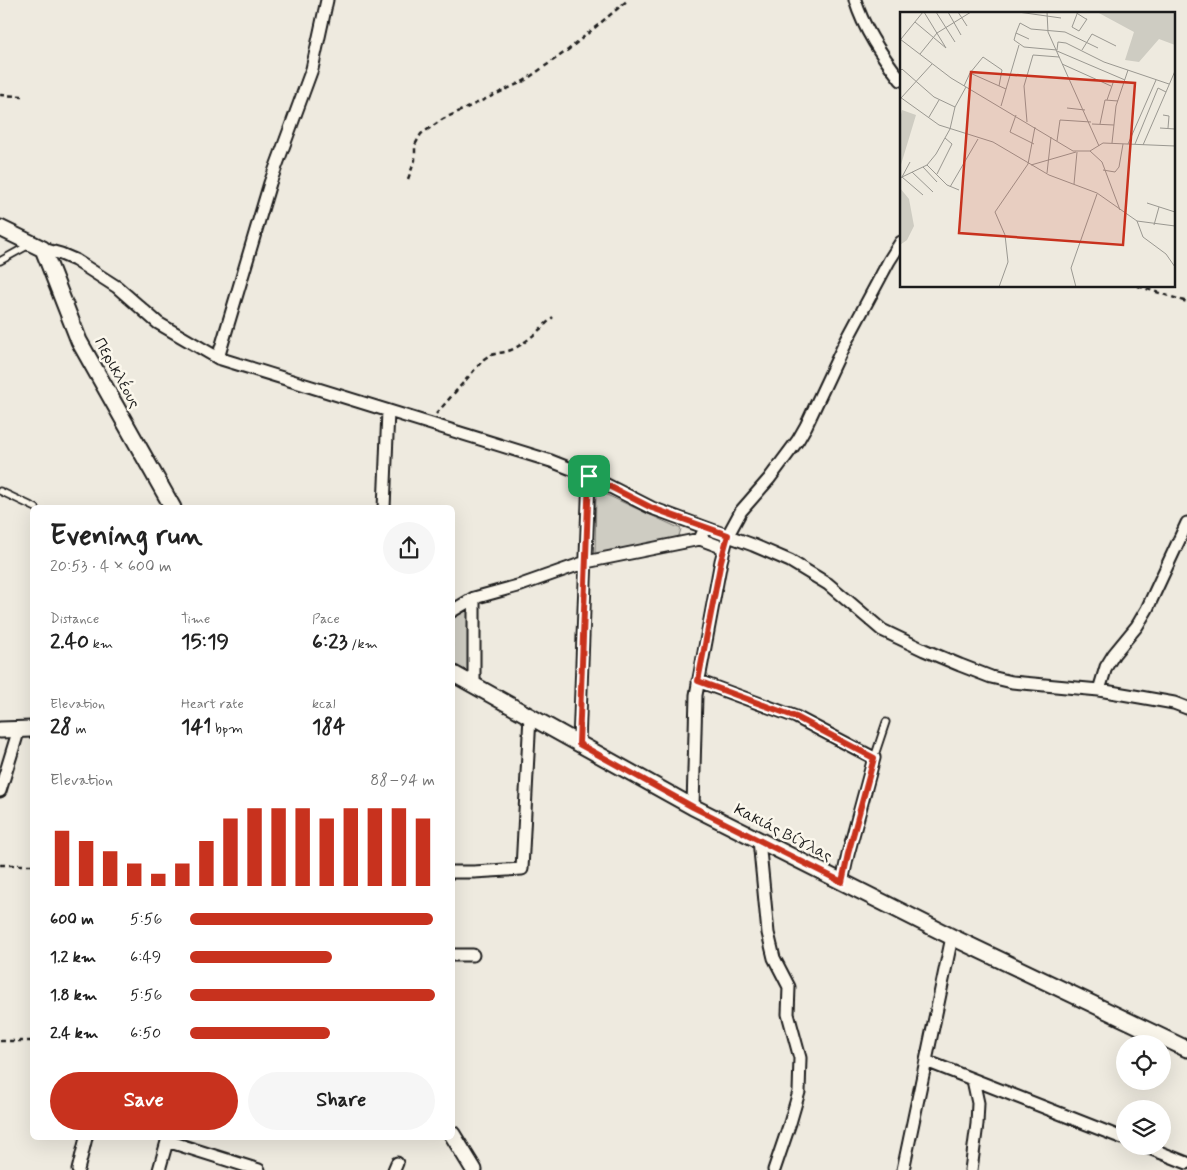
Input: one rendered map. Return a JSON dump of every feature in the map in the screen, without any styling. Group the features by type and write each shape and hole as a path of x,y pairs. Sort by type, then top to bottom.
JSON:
{"street":[{"path":"218,358 270,183 312,69 327,0"},
{"path":"854,0 859,14 882,56 900,79"},
{"path":"0,228 37,246 75,260 117,287 158,323 218,358 551,461 589,476 652,508 728,535 790,561 828,584 882,630 960,665 991,677 1012,682 1099,690 1140,696 1187,708"},
{"path":"693,807 695,709 698,681 728,535 741,511 769,480 798,440 843,347 900,244"},
{"name":"Περικλέους","path":"37,246 79,341 171,505"},
{"path":"384,505 388,411"},
{"path":"579,744 589,476"},
{"path":"1099,690 1106,668 1114,654 1136,626 1147,608 1187,523"},
{"path":"700,539 704,528"},
{"path":"455,609 474,598 521,586 586,562 700,539 724,548"},
{"path":"474,598 474,685"},
{"name":"Κακιάς Βίγλας","path":"455,675 693,807 952,936 1187,1049"},
{"path":"698,681 796,717 874,758 842,882"},
{"path":"455,872 522,869 530,716"},
{"path":"0,730 26,729 0,791"},
{"path":"759,840 768,933 774,958 789,987 788,1014 800,1058 799,1092 774,1170"},
{"path":"903,1170 952,936"},
{"path":"455,955 473,955"},
{"path":"926,1061 1116,1136"},
{"path":"971,1170 978,1103 973,1080"},
{"path":"455,1139 474,1170"},
{"path":"78,1170 86,1140"},
{"path":"159,1170 168,1140"},
{"path":"171,1140 260,1170"},
{"path":"1167,1155 1187,1163"}],"lane":[{"path":"0,261 37,246"},
{"path":"0,491 30,505"},
{"path":"874,758 886,722"}],"path":[{"path":"408,179 415,160 415,145 421,134 443,119 524,81 568,50 628,0"},
{"path":"0,95 22,96"},
{"path":"1144,288 1187,302"},
{"path":"431,424 441,408 484,359 490,354 509,351 518,346 529,339 553,317"},
{"path":"0,865 30,866"},
{"path":"0,1041 30,1041"}],"shaded area":[{"path":"596,490 681,529 678,539 595,556"},
{"path":"470,609 470,673 455,665 455,617"}],"route":[{"path":"589,476 652,508 728,535 721,561 698,681 796,717 874,758 842,882 693,807 579,744 589,476"}]}
